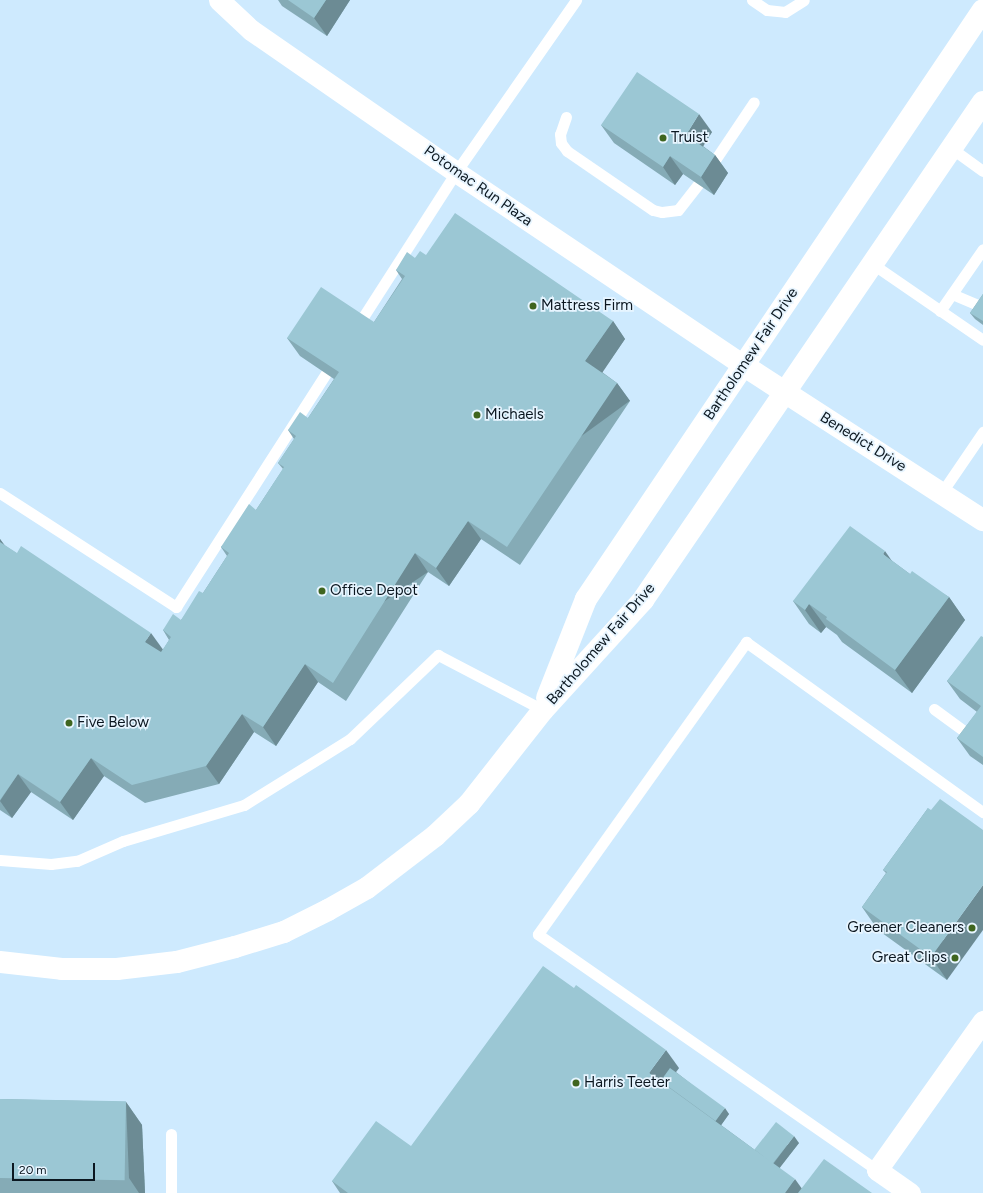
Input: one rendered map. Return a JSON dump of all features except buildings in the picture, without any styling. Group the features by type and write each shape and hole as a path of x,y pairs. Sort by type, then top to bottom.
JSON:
{"street":[{"name":"Potomac Run Plaza","path":"219,0 251,30 456,172 743,365"},
{"name":"Bartholomew Fair Drive","path":"543,710 586,599 983,10"},
{"name":"Bartholomew Fair Drive","path":"0,962 62,969 125,968 177,962 284,932 367,888 435,836 469,804 543,710 643,600 874,265 983,102"},
{"name":"Benedict Drive","path":"743,365 942,492 983,520"},
{"path":"910,1193 877,1170 983,1021"}],"lane":[{"path":"350,337 456,172 576,0"},
{"path":"752,0 767,10 785,12 804,0"},
{"path":"713,163 754,102"},
{"path":"566,117 560,134 561,143 567,151 653,210 662,212 678,210 698,184"},
{"path":"951,148 983,171"},
{"path":"940,311 983,249"},
{"path":"874,265 983,340"},
{"path":"952,294 983,306"},
{"path":"0,493 176,607 341,350"},
{"path":"942,492 983,432"},
{"path":"877,1170 538,934 746,642 983,812"},
{"path":"0,860 51,864 77,861 123,841 244,805 350,739 438,655 543,710"},
{"path":"934,709 980,742"},
{"path":"171,1134 171,1193"}],"place":[{"name":"Truist","path":"663,138"},
{"name":"Mattress Firm","path":"533,306"},
{"name":"Michaels","path":"477,415"},
{"name":"Office Depot","path":"322,591"},
{"name":"Five Below","path":"69,723"},
{"name":"Greener Cleaners","path":"972,928"},
{"name":"Great Clips","path":"955,958"},
{"name":"Harris Teeter","path":"576,1083"}]}
